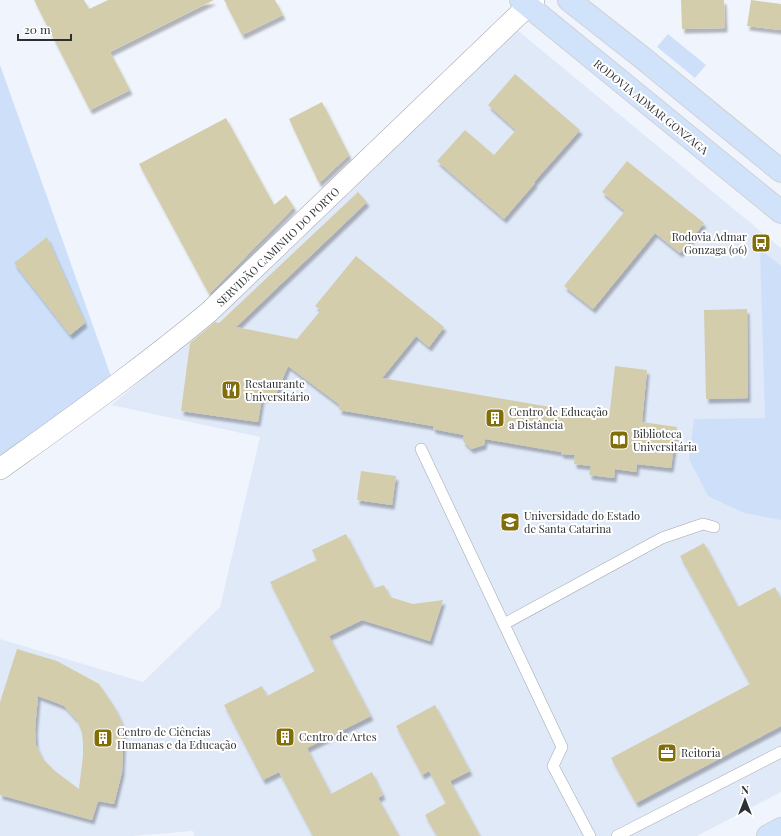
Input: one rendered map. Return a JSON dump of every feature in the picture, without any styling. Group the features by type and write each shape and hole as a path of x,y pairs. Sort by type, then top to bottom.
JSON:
{"main road":[{"path":"569,0 646,60 781,171"},
{"name":"RODOVIA ADMAR GONZAGA","path":"527,2 781,212"},
{"path":"768,836 781,829"}],"street":[{"name":"SERVIDÃO CAMINHO DO PORTO","path":"0,469 108,392 210,312 527,2"}],"lane":[{"path":"422,449 562,747 553,766 590,836"},
{"path":"504,624 662,538 703,524 714,527"},
{"path":"617,836 781,752"}],"shaded area":[{"name":"Universidade do Estado de Santa Catarina","path":"516,29 781,248 781,792 697,836 194,836 193,831 132,836 0,836 0,639 143,682 220,607 260,437 111,405 185,345"},
{"path":"668,34 706,65 695,78 657,47"},
{"path":"0,65 112,379 0,462"},
{"path":"760,249 781,266 781,520 744,513 708,496 689,459 694,419 765,418"}],"building":[{"path":"34,0 84,0 89,9 108,0 214,0 110,52 130,90 90,110"},
{"path":"224,0 275,0 283,15 242,35"},
{"path":"681,0 724,0 725,28 682,29"},
{"path":"751,0 781,4 781,30 747,26"},
{"path":"515,74 580,130 534,182 535,183 504,219 437,161 465,130 494,155 516,130 488,105"},
{"path":"322,102 349,155 319,183 289,119"},
{"path":"226,118 274,205 286,195 294,207 209,294 139,164"},
{"path":"627,161 704,223 680,253 655,233 593,309 564,286 625,211 602,192"},
{"path":"358,192 367,202 236,327 297,339 321,310 315,306 356,256 444,327 429,347 416,336 382,378 556,408 556,411 609,418 615,366 647,370 642,422 677,427 671,468 637,464 636,472 615,469 614,478 589,475 591,466 574,464 575,455 561,454 561,452 485,439 484,445 471,449 463,441 464,435 433,429 433,426 339,410 340,405 288,366 277,392 262,398 258,422 181,411 190,343 215,322 219,323"},
{"path":"47,237 85,323 70,335 14,263"},
{"path":"747,309 748,398 706,399 704,310"},
{"path":"361,471 396,476 392,505 357,500"},
{"path":"346,534 374,588 384,585 390,597 413,604 443,600 430,641 362,620 329,636 371,716 307,748 331,794 372,772 383,795 378,798 399,836 313,836 279,772 263,780 224,705 262,686 267,696 315,671 270,582 317,560 312,550"},
{"path":"704,543 738,607 775,587 781,600 781,726 636,803 611,758 750,684 680,556"},
{"name":"Centro de Ciências Humanas e da Educação","path":"17,649 57,661 99,684 115,708 124,728 122,772 114,804 98,801 92,820 0,795 0,702","holes":["38,696 64,706 77,720 82,732 83,744 79,789 55,771 42,758 36,745 35,730"]},
{"path":"435,705 470,771 450,781 480,836 437,836 425,815 446,803 429,771 422,775 396,726"}],"place":[{"name":"Rodovia Admar Gonzaga (06)","path":"761,243"},
{"name":"Restaurante Universitário","path":"231,390"},
{"name":"Centro de Educação a Distância","path":"495,418"},
{"name":"Biblioteca Universitária","path":"619,440"},
{"name":"Universidade do Estado de Santa Catarina","path":"510,522"},
{"name":"Centro de Artes","path":"285,737"},
{"name":"Centro de Ciências Humanas e da Educação","path":"103,738"},
{"name":"Reitoria","path":"667,753"}]}
